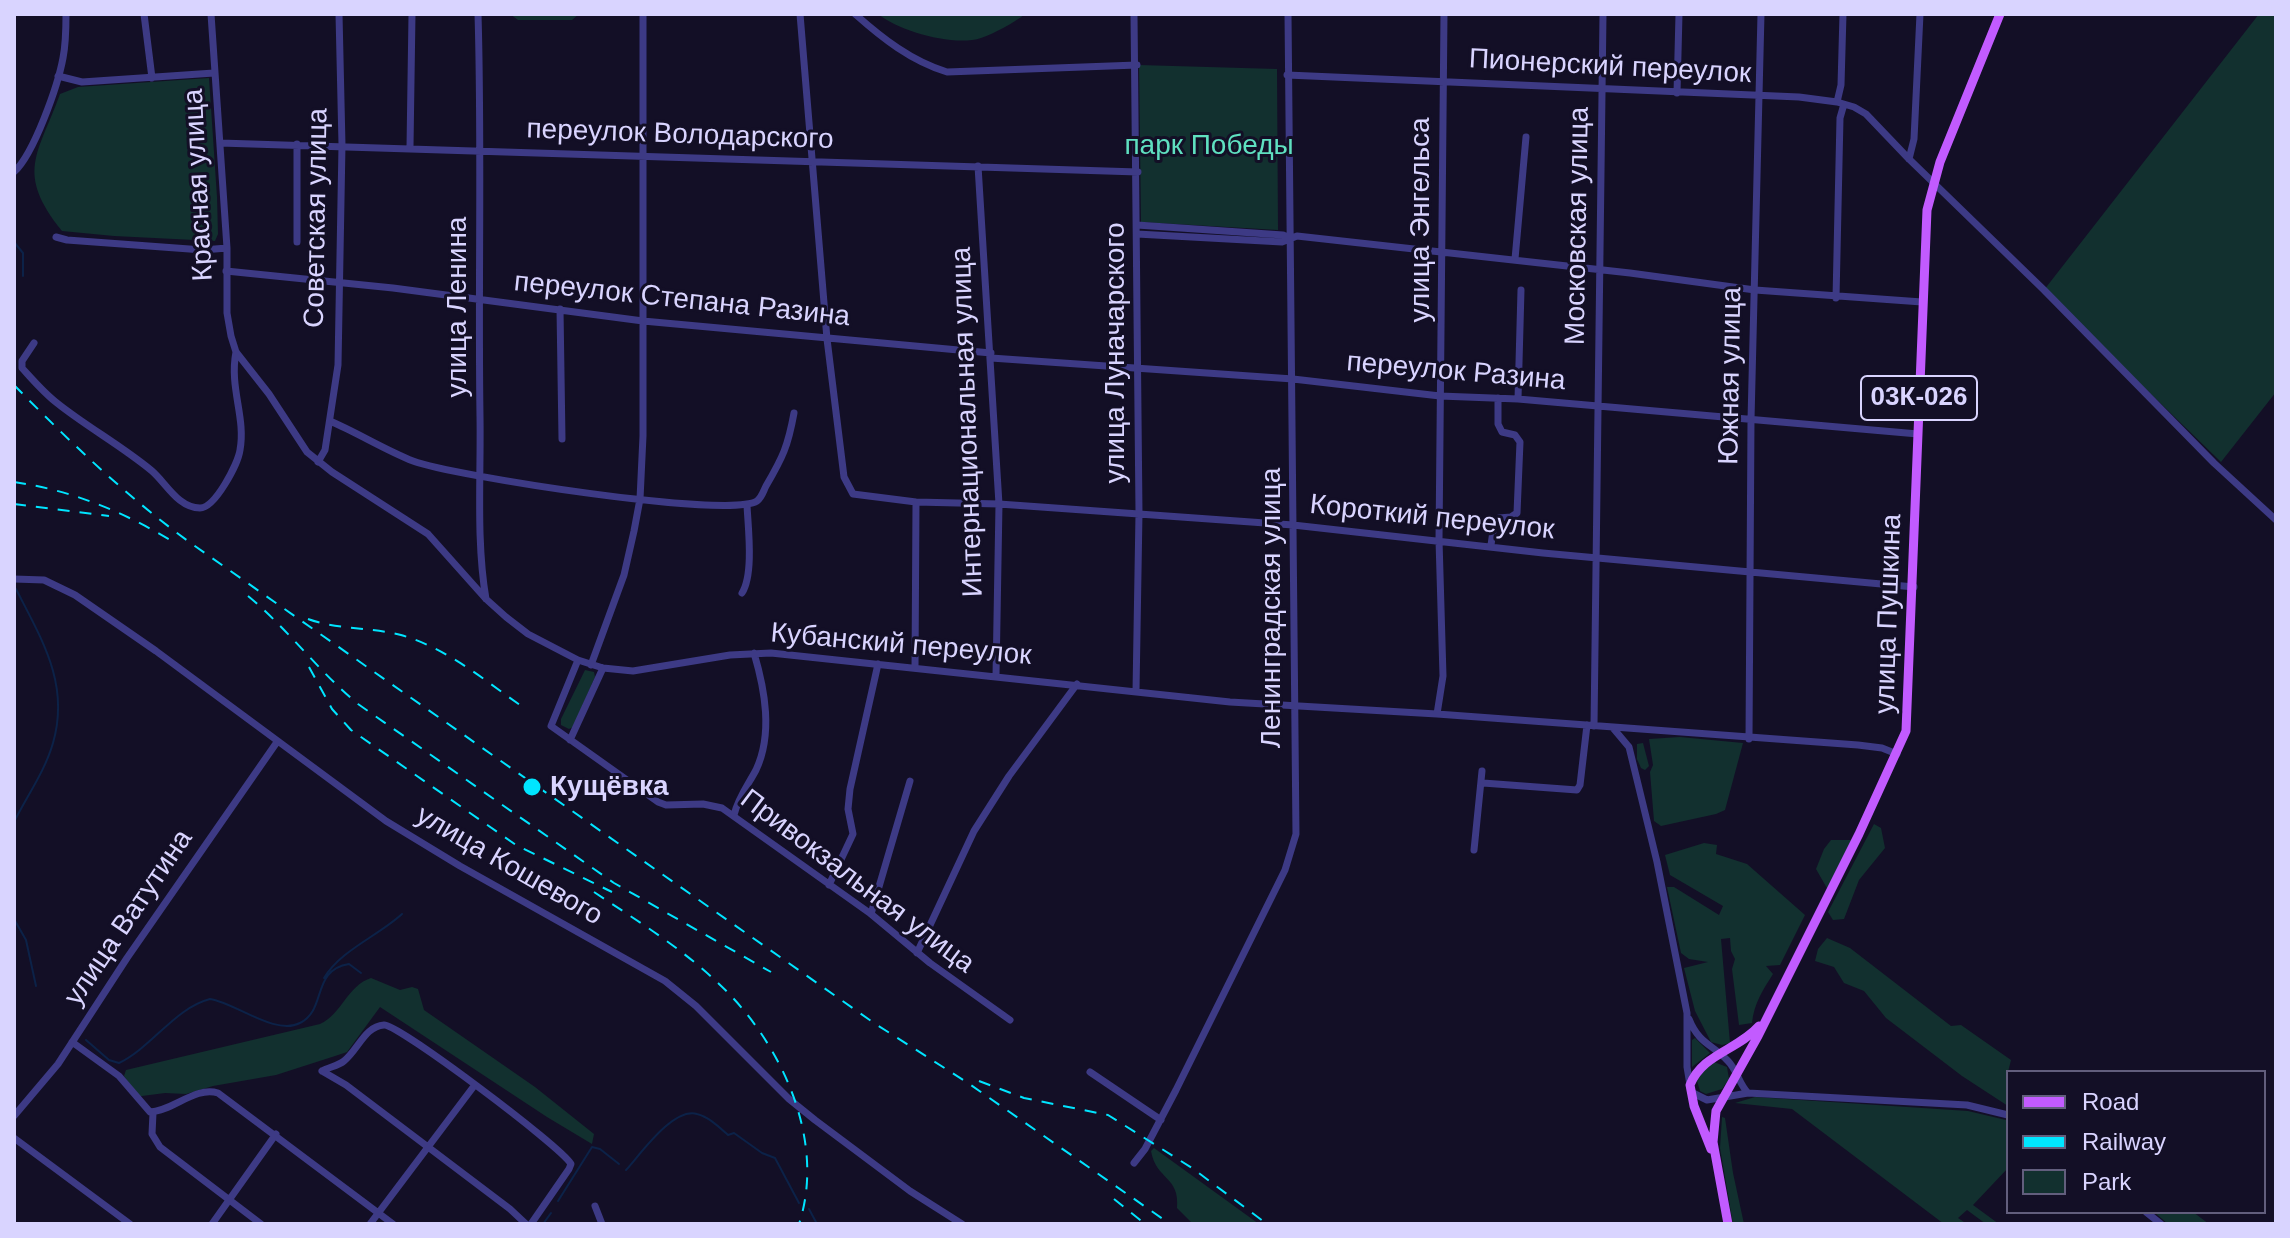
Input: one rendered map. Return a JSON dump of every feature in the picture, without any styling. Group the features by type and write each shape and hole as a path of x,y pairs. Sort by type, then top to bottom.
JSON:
{"main road":[{"name":"улица Пушкина","path":"1722,1097 1767,1018 1906,731 1927,210 1934,181 2000,14"},
{"name":"улица Пушкина","path":"1690,1088 1703,1064 1748,1038 1767,1018"},
{"name":"03К-026","path":"1690,1088 1700,1124 1716,1162"},
{"name":"03К-026","path":"1722,1097 1714,1121 1716,1162 1728,1224"}],"street":[{"path":"14,172 28,154 58,76 65,49 66,14"},
{"path":"144,14 152,78"},
{"name":"Красная улица","path":"34,343 22,361 22,368 55,401 135,457 180,500 194,507 206,507 214,501 241,450 233,386 236,352 227,313 227,248 211,14"},
{"name":"Советская улица","path":"318,462 325,450 338,365 342,145 339,14"},
{"path":"410,147 412,14"},
{"name":"улица Ленина","path":"478,14 482,150 479,300 482,576 486,599"},
{"path":"591,665 624,575 640,499 643,436 643,14"},
{"path":"800,14 827,339"},
{"path":"855,14 905,53 947,72 1137,65"},
{"name":"улица Луначарского","path":"1134,14 1138,172 1136,691"},
{"name":"Ленинградская улица","path":"1134,1163 1161,1120 1285,870 1294,845 1288,14"},
{"name":"улица Энгельса","path":"1437,714 1443,676 1439,540 1444,14"},
{"name":"Московская улица","path":"1591,725 1597,556 1603,14"},
{"path":"1677,93 1679,14"},
{"name":"Южная улица","path":"1749,739 1751,420 1761,14"},
{"path":"1836,298 1843,14"},
{"path":"1920,14 1914,139 1909,159 2214,463 2276,520"},
{"path":"58,76 82,82 214,73"},
{"name":"Пионерский переулок","path":"1287,75 1444,80 1841,103 1866,114 1909,159"},
{"path":"1515,259 1526,137"},
{"name":"переулок Володарского","path":"220,143 1138,172"},
{"path":"297,144 297,242"},
{"name":"Интернациональная улица","path":"978,166 999,504 996,676"},
{"path":"1137,229 1282,242 1297,236 1515,259 1755,290 1922,302"},
{"path":"56,237 203,250 227,248"},
{"name":"переулок Степана Разина","path":"226,271 643,321 991,355"},
{"path":"1518,399 1521,290"},
{"path":"560,309 562,439"},
{"name":"Короткий переулок","path":"827,339 844,477 853,494 916,502 999,504 1293,525 1914,587"},
{"name":"Красная улица","path":"236,352 286,419 294,436"},
{"name":"переулок Разина","path":"991,355 1293,379 1440,396 1518,399 1918,434"},
{"path":"1491,545 1494,524 1499,518 1517,513 1520,442 1515,435 1502,432 1498,424 1498,398"},
{"path":"330,421 414,461 481,477 693,506 747,505 758,500 782,462 794,413"},
{"name":"Кубанский переулок","path":"294,436 318,462 428,534 486,599 528,634 578,660 603,668 633,671 659,669 754,653 1293,707 1437,714 1877,747 1897,754"},
{"path":"915,668 916,502"},
{"path":"742,593 747,583 747,505"},
{"name":"улица Кошевого","path":"14,579 44,580 75,595 386,821 665,981 696,1006 806,1113 890,1177 962,1224"},
{"path":"734,815 756,769 765,739 764,698 754,653"},
{"name":"Привокзальная улица","path":"578,660 551,726 658,802 666,805 714,805 734,815 1010,1020"},
{"path":"829,885 853,834 848,809 850,789 878,664"},
{"path":"570,740 603,668"},
{"path":"917,953 974,831 1009,776 1077,684"},
{"path":"1483,783 1577,790 1591,725"},
{"path":"1613,728 1629,747 1657,862 1687,1013 1690,1088 1707,1100 1748,1093 1967,1105 2006,1115"},
{"name":"улица Ватутина","path":"14,1116 58,1064 201,848 277,742"},
{"path":"1474,850 1482,771"},
{"path":"871,914 910,781"},
{"path":"1687,1013 1698,1037 1731,1063 1748,1093"},
{"path":"386,1024 443,1059 474,1086 543,1136 571,1164 528,1224 346,1085 322,1071 347,1059 371,1030 386,1024"},
{"path":"72,1042 119,1076 140,1103 153,1113"},
{"path":"1090,1072 1161,1120"},
{"path":"370,1224 474,1086"},
{"path":"153,1113 200,1093 213,1091 235,1103 393,1224"},
{"path":"153,1113 154,1141 261,1224"},
{"path":"212,1224 276,1134"},
{"path":"14,1138 130,1224"},
{"path":"595,1206 602,1224"}],"green space":[{"path":"510,14 579,14 572,20 518,20"},
{"path":"878,14 1025,14 981,38 956,40 927,36"},
{"path":"2259,14 2276,14 2276,392 2221,462 2044,290"},
{"name":"парк Победы","path":"1139,65 1277,69 1278,230 1141,222"},
{"path":"209,78 217,197 218,234 215,241 62,231 48,211 35,178 39,149 60,94 78,87"},
{"path":"585,670 594,672 595,677 573,727 569,729 561,725 561,719"},
{"path":"1680,737 1743,743 1725,810 1661,826 1654,821 1650,772 1653,765 1649,739"},
{"path":"1643,743 1649,766 1645,770 1637,759 1637,744"},
{"path":"1874,824 1881,828 1885,848 1859,880 1844,919 1833,920 1828,912"},
{"path":"1831,840 1852,840 1828,890 1816,869"},
{"path":"1704,843 1717,845 1716,854 1747,864 1805,915 1780,965 1766,966 1773,974 1762,991 1752,1023 1739,1025 1732,969 1735,959 1730,938 1721,939 1730,1043 1722,1045 1711,1042 1695,1011 1684,968 1708,962 1689,959 1681,953 1667,887 1674,887 1719,915 1723,906 1670,875 1665,855"},
{"path":"1827,938 1850,948 1951,1026 1961,1025 2011,1060 2006,1070 2006,1105 1962,1076 1886,1018 1864,991 1844,983 1834,967 1815,961 1818,949"},
{"path":"371,978 400,990 418,989 424,1010 535,1087 594,1134 592,1144 380,1007 347,1052 276,1075 186,1094 142,1096 138,1096 124,1076 126,1070 320,1024 334,1014 356,987"},
{"path":"1695,1038 1710,1053 1692,1067 1692,1040"},
{"path":"1714,1062 1727,1067 1729,1079 1722,1089 1706,1094 1700,1091 1697,1081 1705,1068"},
{"path":"1755,1097 1968,1111 2006,1120 2006,1170 1973,1205 1999,1224 1986,1224 1967,1210 1958,1218 1967,1224 1944,1224 1792,1109 1735,1103"},
{"path":"1722,1117 1725,1118 1744,1224 1733,1224 1720,1148"},
{"path":"1154,1148 1259,1224 1193,1224 1177,1208 1175,1190 1154,1160 1151,1151"},
{"path":"2156,1214 2196,1214 2209,1224 2168,1224"}],"waterway":[{"path":"14,242 23,253 23,276"},
{"path":"14,822 50,753 58,701 51,663 16,589"},
{"path":"324,978 340,959 402,914"},
{"path":"14,919 26,940 36,986"},
{"path":"86,1040 109,1060 119,1063 186,1011 210,999 267,1022 290,1026 308,1017 324,982 337,968 349,964 361,973"},
{"path":"626,1170 668,1125 688,1114 697,1114 728,1135 734,1133 762,1153 775,1158 799,1203"},
{"path":"558,1201 592,1147 600,1149 619,1164"},
{"path":"809,1209 817,1224"},
{"path":"543,1224 551,1213"}],"railway":[{"path":"14,385 100,468 192,544 874,1023 968,1083 1170,1224"},
{"path":"14,482 55,490 95,503 170,540"},
{"path":"14,504 109,516"},
{"path":"248,596 358,704 614,883 771,972"},
{"path":"308,619 389,632 418,641 464,665 520,705"},
{"path":"309,667 332,709 351,730 516,845 612,892"},
{"path":"594,892 703,969 740,1006 760,1032 778,1062 802,1125 807,1158 806,1192 799,1224"},
{"path":"979,1081 1024,1098 1108,1115 1192,1168 1267,1224"},
{"path":"1114,1199 1145,1224"}],"place":[{"name":"Кущёвка","path":"532,787"}]}
